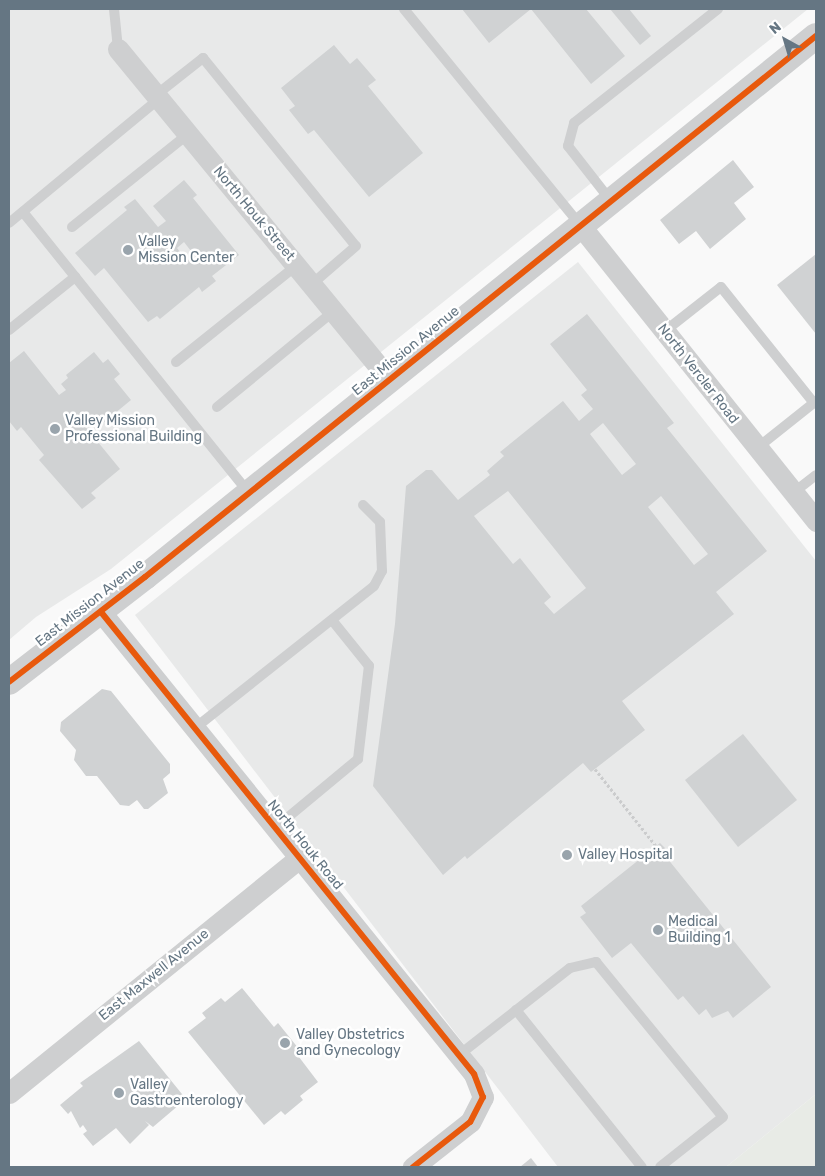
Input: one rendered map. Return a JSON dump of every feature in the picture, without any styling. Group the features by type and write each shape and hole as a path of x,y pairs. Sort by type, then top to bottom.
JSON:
{"street":[{"name":"East Mission Avenue","path":"9,682 101,612 816,36"},
{"name":"North Houk Street","path":"118,49 390,380"},
{"name":"North Vercler Road","path":"580,225 816,522"},
{"name":"North Houk Road","path":"101,612 474,1074 483,1097 470,1122 413,1167"},
{"name":"East Maxwell Avenue","path":"9,1093 299,858"}],"lane":[{"path":"114,9 118,49"},
{"path":"404,9 580,225"},
{"path":"611,201 568,146 574,122 718,9"},
{"path":"9,223 203,58 356,246 312,284"},
{"path":"72,227 188,134"},
{"path":"23,212 249,493"},
{"path":"176,362 296,265"},
{"path":"9,330 75,277"},
{"path":"665,331 721,287 815,402 757,448"},
{"path":"217,407 334,311"},
{"path":"793,493 816,474"},
{"path":"195,728 374,586 382,572 380,522 363,505"},
{"path":"275,828 358,759 369,666 332,620"},
{"path":"459,1055 570,968 596,962 723,1117 660,1167"},
{"path":"516,1010 642,1167"}],"path":[{"path":"595,769 656,846"}],"shaded area":[{"path":"9,9 808,9 111,569 36,617 9,640"},
{"name":"Valley Hospital","path":"578,262 816,561 816,1094 726,1167 558,1167 135,615"},
{"path":"816,1094 816,1167 726,1167"}],"building":[{"path":"462,9 531,9 489,43"},
{"path":"531,9 586,9 625,56 591,84"},
{"path":"610,9 629,9 651,36 640,45"},
{"path":"334,45 350,64 357,58 376,80 368,86 423,153 369,197 314,130 308,134 289,110 295,106 281,88"},
{"path":"733,160 754,187 734,203 746,219 710,249 696,231 679,244 660,220"},
{"name":"Valley Mission Center","path":"184,180 197,195 193,198 239,255 212,276 216,281 202,292 199,287 160,319 157,316 148,322 104,268 95,276 75,253 127,210 124,207 135,199 158,227 166,221 153,206","holes":["184,242 194,255 187,261 177,248"]},
{"path":"816,254 816,334 777,285"},
{"path":"587,314 674,423 667,428 767,551 716,592 734,614 622,701 645,730 591,772 583,763 467,859 465,856 443,875 373,786 395,624 406,486 426,470 432,470 458,500 490,475 487,471 504,456 500,452 563,401 579,421 593,409 581,395 587,390 550,344","holes":["603,423 636,464 622,475 590,434","508,491 586,588 554,614 544,603 551,597 520,558 513,564 474,516","661,496 708,554 694,565 648,507"]},
{"name":"Valley Mission Professional Building","path":"24,351 59,395 66,390 61,384 68,378 66,375 94,352 103,363 108,359 120,374 114,379 131,400 103,423 97,415 84,425 120,469 91,493 96,498 82,509 39,460 44,455 21,427 17,431 9,421 9,363"},
{"path":"102,689 111,691 170,764 170,773 163,779 168,793 148,809 144,809 137,800 129,806 120,805 97,776 86,776 74,760 76,750 60,731 61,722"},
{"path":"743,734 797,800 738,847 685,780"},
{"name":"Medical Building 1","path":"660,843 667,850 663,853 771,987 733,1018 728,1011 712,1018 706,1009 699,1015 683,996 678,1000 631,943 612,958 580,917 586,913 581,906"},
{"path":"242,988 274,1027 278,1023 303,1054 299,1057 318,1082 300,1096 303,1100 285,1115 281,1111 264,1125 188,1032 206,1018 202,1013 221,998 225,1002"},
{"path":"139,1041 186,1099 153,1127 145,1121 149,1125 130,1144 116,1128 93,1146 83,1134 87,1131 83,1125 80,1128 71,1111 68,1114 60,1105 83,1086 80,1083"},
{"path":"531,1158 538,1167 520,1167"}],"cycle path":[{"path":"9,682 145,577 816,36"},
{"path":"101,612 474,1074 483,1097 470,1122 413,1167"}],"place":[{"name":"Valley Mission Center","path":"128,250"},
{"name":"Valley Mission Professional Building","path":"55,429"},
{"name":"Valley Hospital","path":"567,855"},
{"name":"Medical Building 1","path":"658,930"},
{"name":"Valley Obstetrics and Gynecology","path":"285,1043"},
{"name":"Valley Gastroenterology","path":"119,1093"}]}
